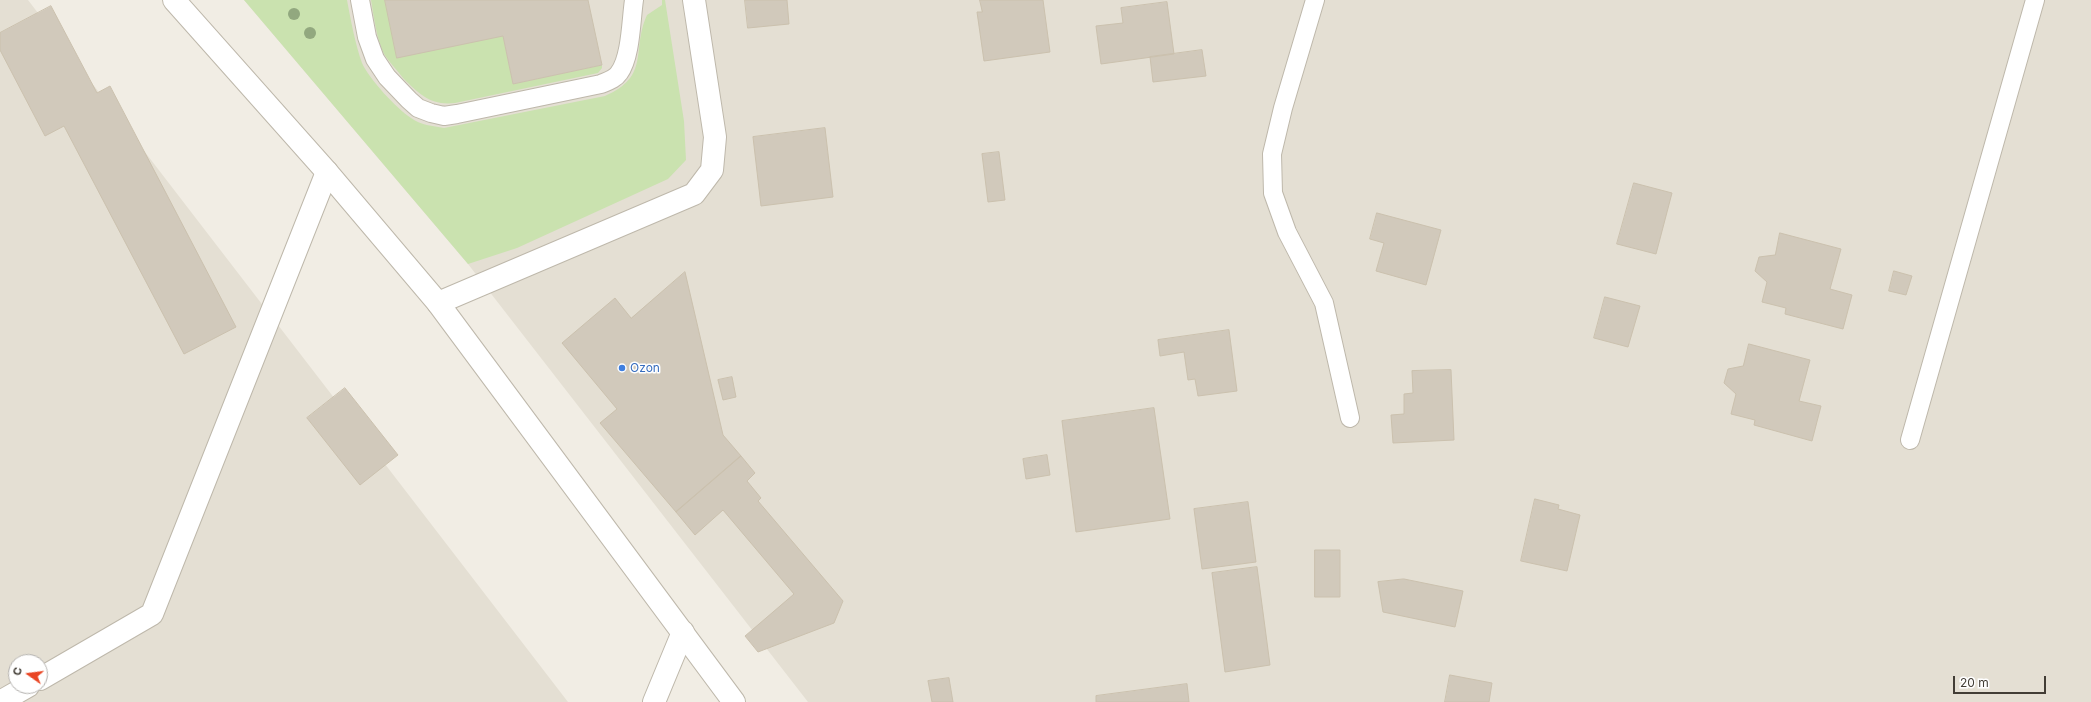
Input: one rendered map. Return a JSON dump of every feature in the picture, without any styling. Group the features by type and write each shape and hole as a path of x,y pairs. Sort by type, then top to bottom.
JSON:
{"street":[{"path":"174,0 327,172 438,303 734,702"},
{"path":"438,303 694,194 712,170 715,137 694,0"},
{"path":"48,674 152,614 327,172"},
{"path":"654,702 683,632"},
{"path":"0,702 14,694"}],"lane":[{"path":"360,0 367,37 375,59 387,77 418,108 444,116 601,84 611,80 619,74 624,64 634,0"},
{"path":"1316,0 1282,108 1272,154 1272,193 1287,232 1324,302 1350,418"},
{"path":"1910,440 2034,0"}],"shaded area":[{"path":"0,0 28,0 568,702 0,702"},
{"path":"244,0 2091,0 2091,702 808,702 468,264"}],"green space":[{"path":"244,0 347,0 353,32 362,63 377,85 391,101 411,118 422,124 444,128 605,96 619,88 629,80 634,71 642,28 647,15 662,5 662,0 665,0 684,121 686,160 668,179 517,248 468,264"},
{"path":"371,0 385,0 503,36 513,84 602,65 602,68 598,73 455,103 439,103 432,101 420,94 409,84 384,54 377,34"}],"building":[{"path":"385,0 588,0 602,65 513,84 503,36 397,58"},
{"path":"745,0 787,0 789,24 748,28"},
{"path":"980,0 1043,0 1050,52 984,61 977,12 982,12"},
{"path":"1167,2 1174,54 1101,64 1096,26 1123,23 1121,8"},
{"path":"51,6 97,93 110,86 236,327 184,354 64,126 45,136 0,50 0,33"},
{"path":"1202,50 1206,76 1153,82 1150,57"},
{"path":"825,128 833,197 761,206 753,137"},
{"path":"999,152 1005,200 988,202 982,154"},
{"path":"1634,183 1672,193 1656,254 1617,244"},
{"path":"1377,213 1441,230 1426,285 1376,271 1384,243 1370,239"},
{"path":"1780,233 1841,249 1830,289 1852,295 1843,329 1785,314 1786,308 1762,302 1767,282 1755,271 1759,257 1775,255"},
{"path":"1894,271 1912,276 1906,295 1889,291"},
{"path":"685,272 723,435 741,456 676,512 600,423 617,409 562,343 615,298 631,318"},
{"path":"1605,297 1640,306 1628,347 1594,338"},
{"path":"1229,330 1237,391 1198,396 1195,379 1188,380 1184,352 1160,356 1158,340"},
{"path":"1749,344 1810,360 1799,401 1821,406 1812,441 1754,425 1755,420 1731,414 1736,394 1724,383 1728,369 1743,366"},
{"path":"1451,370 1454,440 1393,443 1391,415 1404,414 1404,394 1413,393 1412,371"},
{"path":"732,377 736,397 723,400 718,380"},
{"path":"345,388 398,455 360,485 307,418"},
{"path":"1154,408 1170,519 1076,532 1062,421"},
{"path":"1047,455 1050,475 1026,479 1023,459"},
{"path":"741,456 755,473 747,481 761,498 758,501 843,601 834,623 758,652 745,636 794,594 723,510 695,535 676,512"},
{"path":"1535,499 1559,505 1558,509 1580,515 1567,571 1521,561"},
{"path":"1248,502 1256,562 1202,569 1194,509"},
{"path":"1315,550 1340,550 1340,597 1315,597"},
{"path":"1257,567 1270,665 1225,672 1212,573"},
{"path":"1404,579 1463,591 1455,627 1383,612 1378,582"},
{"path":"1450,675 1492,683 1489,702 1445,702"},
{"path":"949,678 953,702 932,702 928,681"},
{"path":"1187,684 1189,702 1096,702 1096,696"}],"place":[{"name":"Ozon","path":"622,368"}]}
